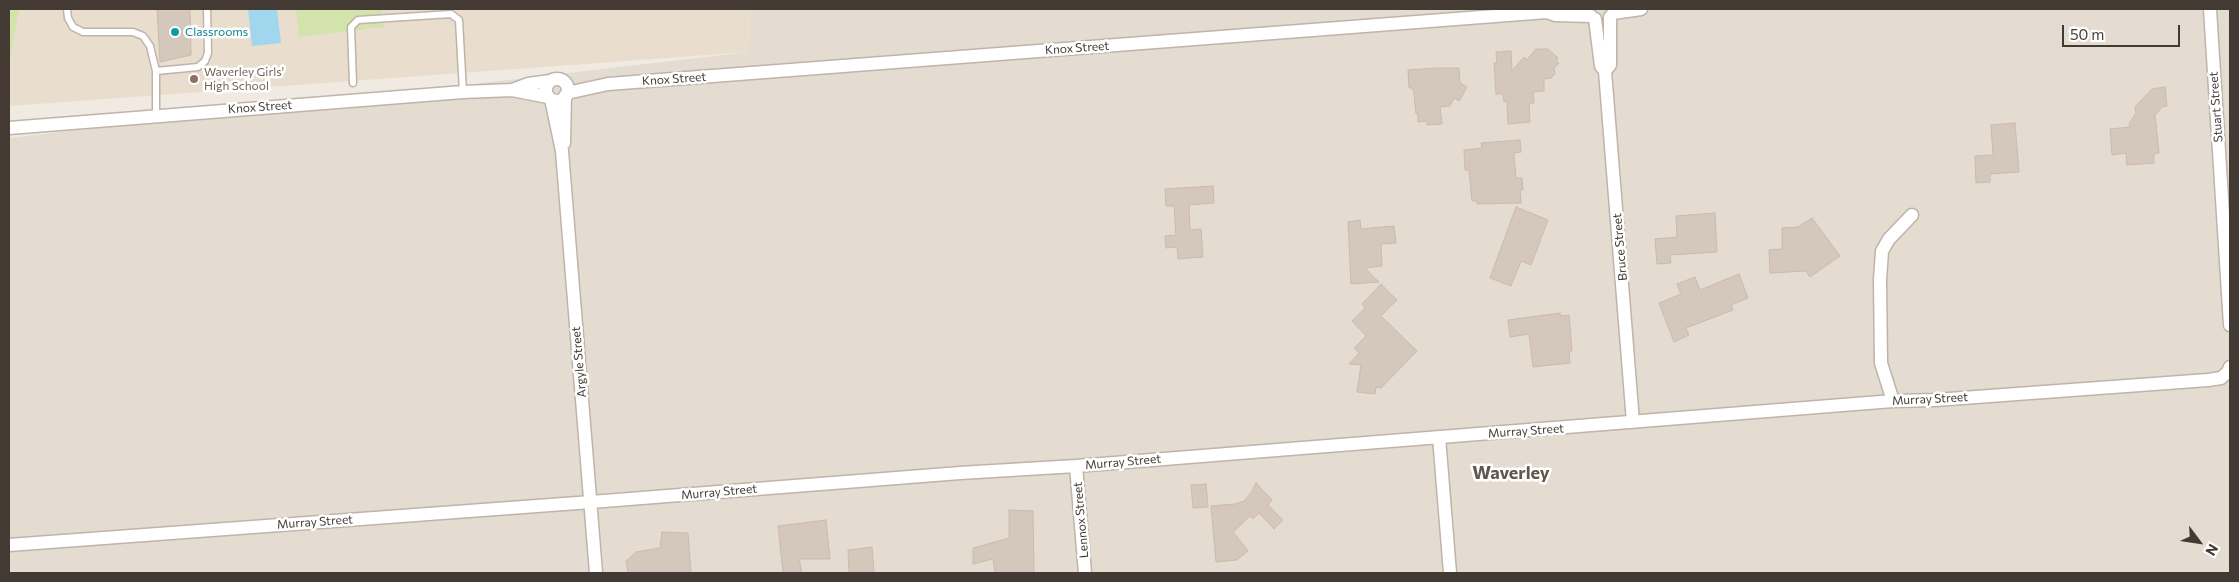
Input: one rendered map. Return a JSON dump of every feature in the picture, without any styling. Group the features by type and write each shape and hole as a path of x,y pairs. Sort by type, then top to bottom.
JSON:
{"street":[{"path":"1612,13 1641,9"},
{"name":"Stuart Street","path":"2210,9 2230,325"},
{"name":"Knox Street","path":"566,91 608,84 1549,10 1556,15 1591,14 1600,20 1612,13"},
{"name":"Bruce Street","path":"1605,71 1610,65 1612,13"},
{"name":"Bruce Street","path":"1591,14 1601,66 1605,71 1633,422"},
{"path":"559,79 566,91 559,100 550,98 546,88 550,81 559,79"},
{"name":"Knox Street","path":"512,90 528,84 550,81"},
{"name":"Knox Street","path":"9,128 463,92 512,90 550,98"},
{"name":"Argyle Street","path":"562,150 565,133 566,91"},
{"name":"Argyle Street","path":"550,98 562,150 596,573"},
{"path":"1893,401 1881,362 1880,280 1882,251 1888,239 1912,215"},
{"name":"Murray Street","path":"9,545 960,473 1076,466 1893,401 1935,400 2208,380 2221,378 2228,372 2230,367"},
{"path":"1439,437 1450,573"},
{"name":"Lennox Street","path":"1076,466 1086,573"}],"lane":[{"path":"67,9 68,18 73,27 83,32 133,32 143,36 150,46 156,71 156,116"},
{"path":"156,71 198,67 205,61 208,53 207,9"},
{"path":"354,83 351,27 358,20 451,14 459,20 463,92"}],"shaded area":[{"name":"Waverley Girls' High School","path":"9,9 750,9 749,52 9,106"},
{"path":"750,9 2230,9 2230,573 9,573 9,138 749,52"}],"green space":[{"path":"9,9 19,9 10,59 9,59"},
{"path":"296,9 382,9 384,27 299,37"}],"water":[{"path":"248,9 277,9 281,43 252,46"}],"building":[{"name":"Classrooms","path":"157,9 190,9 191,55 160,62"},
{"path":"1536,49 1548,49 1558,58 1556,61 1559,63 1554,68 1555,74 1551,78 1544,79 1544,91 1533,92 1534,103 1529,103 1530,122 1508,124 1507,101 1504,102 1503,94 1496,94 1494,63 1497,63 1496,52 1511,51 1512,71 1524,57 1527,60"},
{"path":"1459,68 1460,83 1467,87 1459,101 1454,98 1450,106 1440,107 1442,124 1427,125 1427,121 1418,122 1414,93 1412,88 1409,88 1408,70"},
{"path":"2165,87 2167,106 2162,107 2155,115 2159,153 2154,154 2154,163 2127,165 2126,153 2112,155 2110,129 2130,127 2129,124 2136,113 2135,107 2152,89"},
{"path":"2015,123 2019,172 1990,174 1990,182 1976,183 1975,156 1993,155 1991,125"},
{"path":"1520,140 1521,152 1514,153 1516,178 1522,178 1523,190 1520,190 1521,203 1477,204 1477,201 1472,201 1469,170 1465,170 1464,150 1482,148 1481,143"},
{"path":"1213,186 1214,203 1189,205 1190,230 1201,229 1203,257 1178,259 1177,247 1166,248 1165,236 1176,235 1174,206 1166,206 1165,189"},
{"path":"1516,207 1548,220 1531,265 1521,261 1511,286 1490,278"},
{"path":"1715,213 1717,252 1670,255 1671,263 1657,264 1655,239 1677,237 1676,216"},
{"path":"1812,218 1840,256 1810,277 1806,271 1770,273 1769,250 1782,249 1782,228 1798,227"},
{"path":"1360,220 1361,229 1394,226 1396,243 1381,244 1382,266 1365,268 1379,282 1351,284 1348,222"},
{"path":"1739,274 1748,298 1731,305 1733,310 1686,328 1689,335 1674,342 1659,303 1681,294 1677,284 1695,277 1700,290"},
{"path":"1381,284 1397,300 1381,316 1417,351 1381,388 1376,387 1375,394 1357,392 1361,365 1349,364 1359,353 1354,348 1366,336 1352,321 1365,308 1362,304"},
{"path":"1560,313 1560,316 1569,315 1572,351 1569,351 1570,363 1533,367 1529,334 1510,337 1508,320"},
{"path":"1256,483 1272,500 1268,505 1283,520 1274,529 1259,513 1253,519 1250,516 1233,532 1248,551 1237,560 1216,562 1211,506 1235,504 1244,501"},
{"path":"1206,484 1208,507 1193,508 1191,485"},
{"path":"1009,510 1033,511 1034,573 995,573 993,559 973,564 973,548 1009,538"},
{"path":"826,520 830,559 799,559 802,573 783,573 778,526"},
{"path":"662,532 688,533 691,573 628,573 626,561 636,552 660,548"},
{"path":"872,547 874,573 849,573 848,550"}],"place":[{"name":"Classrooms","path":"175,32"},
{"name":"Waverley Girls' High School","path":"194,79"}],"district":[{"name":"Waverley","path":"1511,473"}]}
